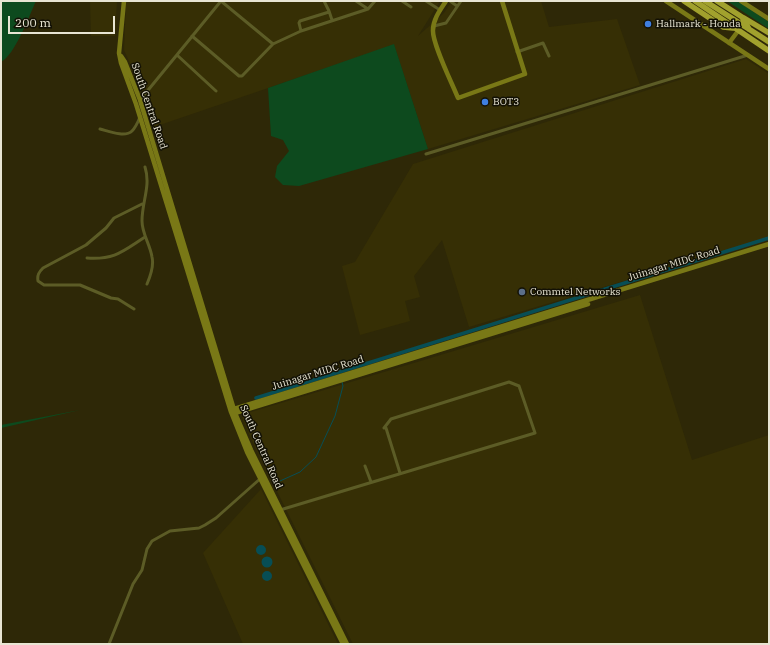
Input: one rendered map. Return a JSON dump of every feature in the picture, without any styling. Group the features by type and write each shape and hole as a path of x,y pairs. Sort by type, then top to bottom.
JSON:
{"highway":[{"path":"684,1 723,27 736,30"},
{"path":"695,1 769,51"},
{"path":"705,1 769,42"},
{"path":"717,1 769,33"},
{"path":"742,17 750,30"}],"street":[{"name":"South Central Road","path":"124,1 119,53 121,63 138,102 247,452 262,478 347,644"},
{"path":"138,102 221,1 273,44"},
{"path":"324,1 330,12 332,20"},
{"path":"356,1 368,9"},
{"path":"192,36 239,76 242,76 273,44 301,31 368,9 375,1"},
{"path":"402,1 412,7"},
{"path":"426,1 440,10"},
{"path":"446,1 440,10 433,30 437,46 458,98 525,74 502,1"},
{"path":"450,1 457,6"},
{"path":"434,26 446,23 461,1"},
{"path":"666,1 769,69"},
{"path":"741,1 769,20"},
{"path":"301,31 300,21 330,12"},
{"path":"729,43 736,30"},
{"path":"517,52 543,43 549,56"},
{"path":"177,55 216,91"},
{"path":"426,154 748,55"},
{"name":"South Central Road","path":"138,102 140,117 163,185"},
{"path":"100,129 128,134 131,133 140,117"},
{"path":"145,167 148,176 142,204 142,222 145,237 152,257 152,265 147,284"},
{"path":"134,309 118,299 111,298 80,285 44,286 38,281 37,278 39,272 43,268 86,245 106,228 114,218 142,204"},
{"path":"87,258 106,258 119,254 145,237"},
{"name":"Juinagar MIDC Road","path":"233,411 769,244"},
{"name":"Juinagar MIDC Road","path":"545,315 588,304"},
{"path":"278,510 535,433 519,386 509,382 391,419 384,428 386,428 400,473"},
{"path":"365,466 371,482"},
{"path":"109,644 133,584 142,570 147,549 152,541 170,531 199,528 205,525 216,518 262,478"},
{"name":"South Central Road","path":"278,510 343,644"}],"shaded area":[{"path":"90,1 117,1 115,36 91,36"},
{"path":"126,1 440,1 418,36 444,13 452,1 541,1 549,27 617,19 640,85 428,149 394,45 154,127 142,91 124,50"},
{"path":"746,59 769,74 769,238 469,327 442,240 414,276 420,297 405,301 410,321 360,335 342,266 355,262 413,164"},
{"path":"640,295 692,460 769,435 769,644 353,644 255,447 241,415"},
{"path":"261,489 338,644 243,644 203,553"}],"green space":[{"path":"1,1 36,1 16,44 6,58 1,62"},
{"path":"727,1 738,1 769,22 769,29"},
{"path":"394,44 428,149 299,186 283,185 275,177 277,166 289,151 283,140 271,136 268,88"},
{"path":"80,410 1,428 1,425"}],"water":[{"path":"259,545 263,545 266,550 263,555 259,555 256,552 256,548"},
{"path":"265,557 269,557 271,558 271,566 265,567 262,564 262,560"},
{"path":"265,571 269,571 272,576 269,581 265,581 262,578 262,574"}],"waterway":[{"path":"256,398 769,238"},
{"path":"280,481 300,472 316,457 335,416 343,386 342,382"}],"place":[{"name":"Hallmark - Honda","path":"648,24"},
{"name":"BOT3","path":"485,102"},
{"name":"Commtel Networks","path":"522,292"}]}
